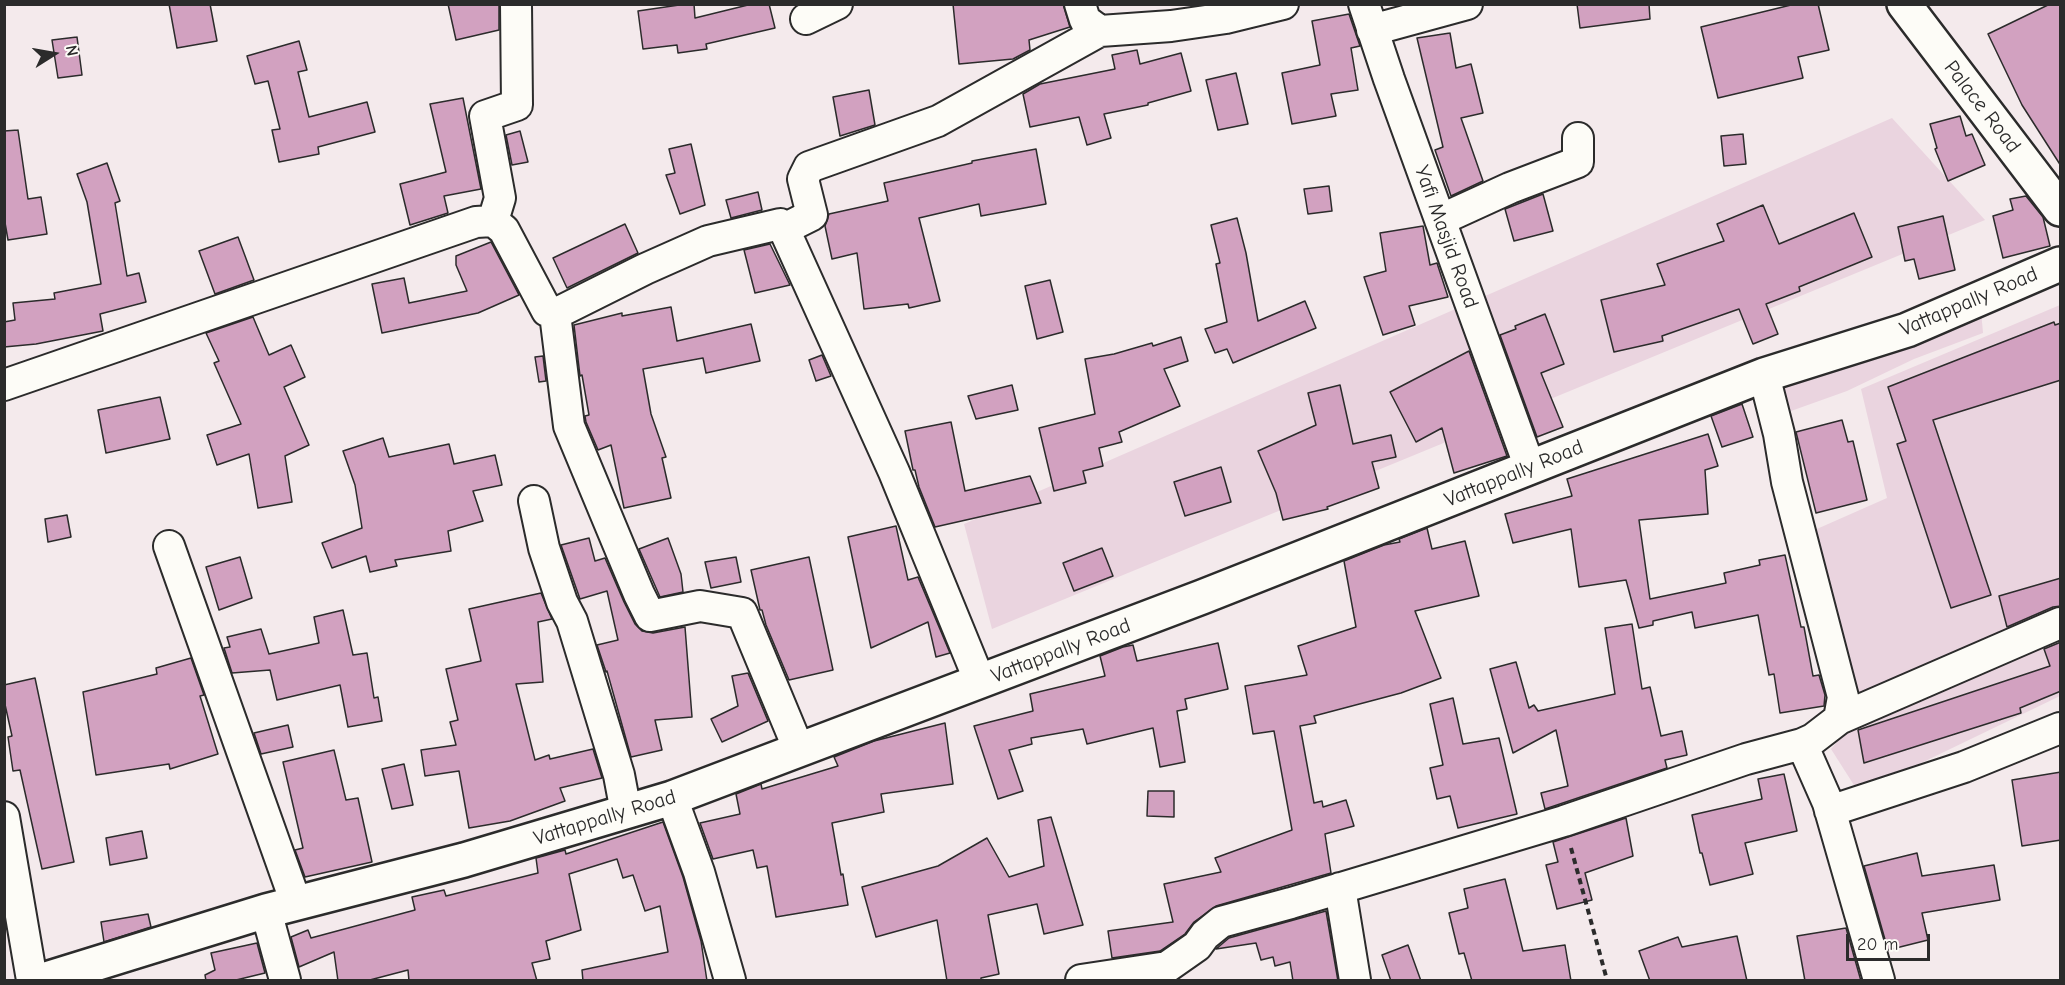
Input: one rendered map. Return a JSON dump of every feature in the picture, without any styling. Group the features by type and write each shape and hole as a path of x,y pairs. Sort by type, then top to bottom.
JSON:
{"main road":[{"name":"Palace Road","path":"1904,4 2061,209"},
{"name":"Vattappally Road","path":"43,981 281,907 464,860 672,798 1202,597 1764,375 1907,330 2061,264"}],"street":[{"path":"493,220 500,198 485,116 517,105 516,4"},
{"path":"806,19 837,4"},
{"path":"1080,4 1085,20 1100,31"},
{"path":"784,229 812,215 803,179 809,167 938,121 1100,31 1171,26 1226,18 1283,4"},
{"path":"1368,17 1467,4"},
{"name":"Yafi Masjid Road","path":"1368,17 1530,468"},
{"path":"1440,220 1510,188 1578,162 1578,138"},
{"path":"4,385 476,222 493,220 504,230 547,311 555,314 645,269 708,241 780,224 894,472 980,682"},
{"path":"555,314 569,426 650,616 700,606 742,613 800,750"},
{"path":"1764,375 1779,434 1787,482 1843,697 1839,719"},
{"path":"534,501 544,548 562,602 572,621 619,775 626,812"},
{"path":"169,546 281,907 285,981"},
{"path":"1081,981 1167,967 1197,946 1205,935 1221,922 1564,821 1746,759 1802,744 1813,739 1839,719 2061,623"},
{"path":"1830,810 1964,766 2061,728"},
{"path":"1802,744 1830,810 1879,981"},
{"path":"672,798 699,872 730,981"},
{"path":"4,817 32,981"},
{"path":"1340,888 1355,981"}],"path":[{"path":"1564,821 1607,981"}],"shaded area":[{"path":"1892,118 1985,220 992,629 964,524"},
{"path":"2060,305 2060,696 1859,793 1831,749 1858,717 1810,532 1887,498 1861,389"},
{"path":"1981,311 1983,333 1914,359 1847,391 1791,411 1777,380"}],"building":[{"path":"169,4 210,4 217,41 177,48"},
{"path":"448,4 499,4 499,30 456,40"},
{"path":"694,4 695,18 752,4 769,4 775,28 706,44 707,49 678,53 677,45 643,49 638,11"},
{"path":"953,4 1063,4 1070,27 1029,40 1030,50 1013,59 959,64"},
{"path":"1577,4 1649,4 1650,19 1580,28"},
{"path":"1795,4 1818,4 1829,50 1798,57 1803,78 1718,98 1701,27"},
{"path":"2050,4 2061,4 2061,166 2022,105 1988,34"},
{"path":"1349,14 1360,46 1351,48 1358,90 1331,94 1336,116 1292,124 1282,73 1320,65 1312,21"},
{"path":"1450,33 1456,68 1471,64 1483,113 1461,118 1483,181 1451,196 1435,150 1443,147 1417,38"},
{"path":"77,37 82,75 58,78 52,40"},
{"path":"299,41 307,70 298,72 309,117 367,102 375,132 318,147 319,154 279,162 272,130 280,129 268,81 255,84 247,56"},
{"path":"1137,50 1140,64 1181,53 1191,91 1148,103 1148,105 1104,114 1111,138 1087,145 1079,117 1030,127 1023,94 1040,84 1115,69 1112,55"},
{"path":"1236,73 1248,124 1218,130 1206,80"},
{"path":"869,90 875,125 840,136 833,97"},
{"path":"463,98 481,189 444,196 448,213 410,225 400,184 446,172 430,104"},
{"path":"1960,116 1966,136 1972,134 1985,165 1948,181 1935,149 1937,148 1930,124"},
{"path":"18,130 28,199 41,197 47,234 8,240 4,217 4,131"},
{"path":"520,131 528,162 512,165 506,135"},
{"path":"1743,134 1746,164 1724,166 1721,136"},
{"path":"691,144 705,205 680,214 666,175 675,173 669,149"},
{"path":"1036,149 1046,204 981,216 979,204 919,218 940,301 909,308 908,304 864,309 857,253 832,259 825,226 829,214 888,201 884,183 972,163 972,161"},
{"path":"107,163 120,201 115,203 127,276 139,273 146,302 100,314 103,331 36,344 4,347 4,322 15,320 13,303 55,299 54,293 101,284 87,202 77,174"},
{"path":"1329,186 1332,211 1308,214 1304,189"},
{"path":"758,192 762,210 731,218 726,200"},
{"path":"1543,194 1553,231 1514,241 1505,209"},
{"path":"2026,196 2043,217 2050,246 2003,258 1993,216 2013,210 2010,199"},
{"path":"1763,205 1779,244 1854,213 1872,257 1799,287 1800,291 1766,304 1778,334 1753,344 1739,309 1662,336 1663,341 1614,352 1601,300 1665,285 1657,264 1724,241 1717,224"},
{"path":"1943,216 1955,270 1919,279 1914,259 1905,261 1898,227"},
{"path":"1237,218 1246,253 1258,321 1305,301 1316,328 1233,363 1227,349 1215,353 1205,329 1227,322 1216,264 1220,263 1211,225"},
{"path":"625,224 638,253 567,288 553,258"},
{"path":"1423,226 1430,265 1437,263 1448,297 1409,306 1415,325 1383,335 1364,277 1386,271 1380,233"},
{"path":"238,237 254,280 215,294 199,251"},
{"path":"491,242 519,295 478,313 382,333 372,284 404,278 409,303 467,291 456,265 456,256"},
{"path":"770,244 790,285 755,293 744,250"},
{"path":"1050,280 1063,332 1037,339 1025,286"},
{"path":"671,307 677,341 751,324 760,361 706,373 703,358 643,369 651,414 666,457 662,458 671,498 624,508 611,445 598,450 586,422 585,416 589,415 582,375 580,376 574,325 622,313 622,316"},
{"path":"1545,314 1564,364 1541,373 1563,427 1537,437 1500,335 1516,329 1515,326"},
{"path":"253,317 269,355 291,345 305,377 284,387 309,445 285,456 292,502 258,508 249,454 217,465 207,435 241,424 214,363 219,361 206,333"},
{"path":"2054,322 2055,325 2061,323 2061,380 1933,420 1991,595 1951,608 1897,444 1906,441 1888,387"},
{"path":"1181,337 1188,361 1164,369 1180,406 1119,432 1122,442 1099,448 1103,466 1083,471 1086,483 1054,491 1039,428 1095,414 1085,359 1114,354 1152,343 1153,346"},
{"path":"1469,351 1507,456 1454,473 1442,428 1416,442 1390,392"},
{"path":"822,355 831,376 816,381 809,360"},
{"path":"543,356 546,381 539,382 535,357"},
{"path":"1012,385 1018,410 976,419 968,396"},
{"path":"1340,385 1353,444 1391,435 1396,457 1372,462 1379,488 1327,507 1328,509 1283,520 1276,493 1258,451 1316,425 1308,393"},
{"path":"160,397 170,439 106,453 98,410"},
{"path":"1742,404 1753,437 1722,447 1711,416"},
{"path":"1842,420 1848,442 1853,441 1867,500 1816,513 1796,432"},
{"path":"951,422 965,491 1030,476 1041,503 935,527 919,487 915,470 913,470 905,431"},
{"path":"1708,434 1718,466 1705,470 1708,514 1639,520 1650,599 1726,583 1724,573 1760,565 1759,560 1785,555 1801,627 1804,627 1813,676 1819,675 1825,695 1824,706 1780,713 1774,674 1769,675 1758,615 1695,628 1692,612 1653,621 1653,625 1639,628 1626,580 1579,587 1571,529 1513,543 1505,514 1572,496 1567,479"},
{"path":"383,438 389,457 449,444 454,464 495,455 502,485 473,491 483,521 448,531 451,551 395,560 397,566 370,572 366,556 332,568 322,543 362,528 355,485 343,451"},
{"path":"1221,467 1231,502 1185,516 1174,482"},
{"path":"67,515 71,537 48,542 45,519"},
{"path":"896,526 908,580 918,577 950,653 936,657 928,622 871,648 848,537"},
{"path":"1427,528 1432,549 1465,541 1479,596 1415,611 1441,678 1401,693 1314,716 1316,723 1300,726 1314,803 1322,801 1323,807 1346,800 1354,826 1325,834 1331,873 1216,906 1194,922 1185,934 1160,951 1112,958 1108,931 1173,922 1164,884 1221,872 1215,858 1292,830 1274,731 1253,734 1245,686 1307,675 1298,646 1356,627 1344,561 1384,545 1400,542 1399,539"},
{"path":"589,538 595,561 605,558 635,624 642,631 653,633 685,627 692,717 655,720 662,750 631,757 607,671 597,645 618,640 607,591 580,599 561,545"},
{"path":"668,538 681,574 683,592 660,597 639,549"},
{"path":"1102,548 1113,576 1074,591 1063,563"},
{"path":"240,557 252,598 219,610 206,567"},
{"path":"736,557 741,582 711,588 705,562"},
{"path":"809,557 833,670 789,680 762,610 760,610 751,570"},
{"path":"2061,578 2061,606 2053,607 2007,627 1999,596"},
{"path":"541,593 552,619 538,622 543,682 516,684 535,760 549,755 550,759 593,749 602,778 560,788 565,801 510,821 469,828 459,771 425,776 421,750 456,745 450,722 458,720 446,669 481,661 469,609"},
{"path":"343,610 353,655 367,653 374,698 378,697 382,721 348,727 340,685 277,700 270,670 232,673 224,648 230,647 227,637 261,629 269,654 319,643 314,617"},
{"path":"1632,624 1642,689 1650,687 1661,736 1682,731 1687,755 1665,760 1667,768 1545,809 1541,793 1568,786 1556,730 1513,753 1490,669 1516,662 1529,708 1534,705 1538,711 1615,694 1605,628"},
{"path":"2061,642 2061,691 2020,708 2021,713 1864,763 1858,730 2050,666 2044,649"},
{"path":"1218,643 1228,689 1185,699 1187,709 1177,711 1185,762 1160,767 1153,728 1087,744 1083,729 1031,738 1032,744 1009,750 1023,791 998,799 974,726 1033,711 1030,694 1105,676 1100,656 1123,647 1133,645 1137,661"},
{"path":"191,658 204,695 200,696 218,754 170,769 169,764 96,775 83,692 157,674 156,668"},
{"path":"748,673 768,721 722,742 711,719 738,706 732,676"},
{"path":"35,678 74,862 42,869 20,770 13,771 8,737 12,736 4,700 4,685"},
{"path":"1453,698 1463,744 1499,738 1517,814 1458,828 1450,796 1437,799 1430,768 1443,765 1430,704"},
{"path":"945,723 953,784 881,794 884,812 832,823 848,905 776,917 767,866 757,868 753,850 713,859 700,823 740,814 736,794 761,784 762,789 838,766 834,757 874,741"},
{"path":"288,725 293,747 261,754 254,733"},
{"path":"334,750 346,800 358,798 372,862 305,877 295,850 303,848 283,762"},
{"path":"404,764 413,805 392,809 382,769"},
{"path":"2061,772 2061,840 2022,846 2012,780"},
{"path":"1784,774 1797,831 1745,843 1753,874 1710,885 1692,815 1762,799 1758,779"},
{"path":"1148,791 1174,791 1174,817 1147,816"},
{"path":"1051,817 1083,925 1044,934 1037,904 988,915 999,974 981,978 981,981 947,981 937,920 876,937 862,887 938,866 987,838 1009,877 1044,866 1038,820"},
{"path":"1626,818 1633,856 1585,873 1592,900 1557,909 1546,865 1558,862 1553,842"},
{"path":"663,822 683,877 701,941 707,981 583,981 582,970 668,952 660,906 645,911 633,875 623,878 617,859 569,874 581,930 546,941 550,959 532,963 537,981 409,981 408,970 366,981 338,981 334,952 299,967 291,937 308,930 311,938 415,910 412,897 444,890 446,896 538,873 536,858 565,850 566,854"},
{"path":"142,831 147,858 110,865 106,838"},
{"path":"1917,853 1922,876 1994,865 2000,900 1922,913 1928,940 1888,950 1864,866"},
{"path":"1505,879 1523,951 1565,945 1571,981 1472,981 1464,953 1459,954 1449,913 1468,908 1464,889"},
{"path":"1326,911 1338,981 1293,981 1290,962 1275,966 1273,957 1261,960 1256,943 1216,949 1229,938"},
{"path":"148,914 151,927 104,942 101,922"},
{"path":"1846,928 1861,981 1805,981 1797,936"},
{"path":"1737,936 1747,981 1650,981 1639,951 1678,937 1682,947"},
{"path":"257,943 265,973 232,981 206,981 205,975 215,970 211,953"},
{"path":"1408,945 1421,981 1391,981 1382,955"}]}
